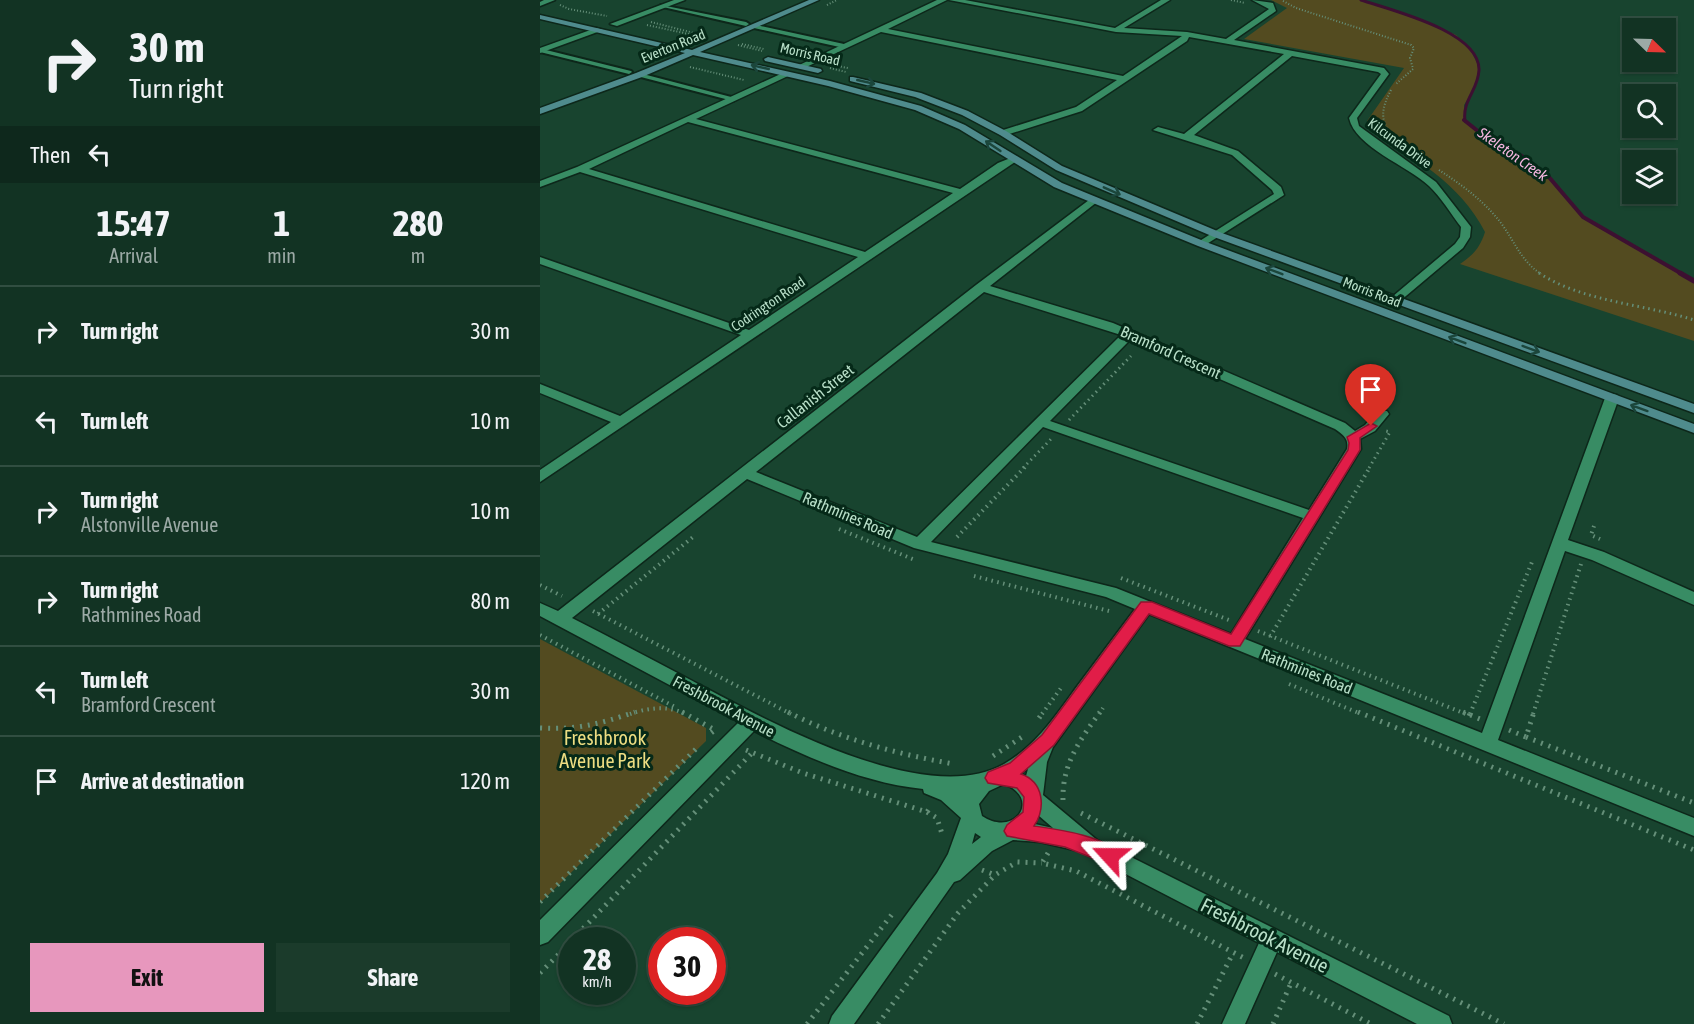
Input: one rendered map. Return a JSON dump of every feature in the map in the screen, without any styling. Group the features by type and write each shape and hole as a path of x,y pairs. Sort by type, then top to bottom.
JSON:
{"street":[{"path":"595,20 613,20 681,0"},
{"name":"Everton Road","path":"540,110 684,50 699,41 807,0"},
{"name":"Everton Road","path":"540,110 639,75 815,0"},
{"path":"799,66 943,0"},
{"path":"953,0 1116,30 1187,34 1290,53"},
{"path":"1116,30 1166,0"},
{"path":"1233,42 1273,9 1270,5 1256,0"},
{"path":"540,6 554,5"},
{"name":"Morris Road","path":"540,16 868,93 938,116 987,141 1042,178 1094,200 1202,244 1694,429"},
{"path":"613,20 635,29"},
{"path":"879,29 1124,79"},
{"path":"541,51 598,30"},
{"path":"1004,133 1079,109 1184,39 1187,34"},
{"path":"699,41 721,49"},
{"path":"1190,138 1187,136 1191,131 1290,53"},
{"name":"Kilcunda Drive","path":"1290,53 1381,70 1385,74 1353,118 1355,127 1364,136 1433,184 1466,227 1465,237 1459,246 1396,299"},
{"name":"Morris Road","path":"755,56 825,72"},
{"path":"540,184 580,169 786,74"},
{"name":"Morris Road","path":"844,77 939,102 1004,133 1059,168 1218,235 1694,409"},
{"path":"687,120 961,192"},
{"path":"1158,130 1234,153 1277,189 1279,195 1202,244"},
{"name":"Codrington Road","path":"540,477 1001,165 1013,160"},
{"path":"1042,178 1059,168"},
{"path":"580,169 866,256"},
{"name":"Callanish Street","path":"559,619 1094,200"},
{"path":"540,260 750,334"},
{"name":"Bramford Crescent","path":"980,287 1129,334 1340,426 1353,437"},
{"path":"919,544 1129,334"},
{"path":"540,388 622,422"},
{"path":"1486,744 1612,398"},
{"path":"1235,642 1354,450 1356,443 1353,437 1371,426 1382,414"},
{"path":"1041,422 1312,516"},
{"name":"Rathmines Road","path":"744,472 919,544 1089,586 1141,613 1235,642 1694,827"},
{"path":"1559,543 1694,599"},
{"name":"Freshbrook Avenue","path":"540,609 802,746 844,763 917,781 948,794 970,815"},
{"path":"944,880 985,845 1026,822 1032,813 1038,762 1048,740 1141,613"},
{"path":"540,935 752,721"},
{"path":"840,1024 944,880 957,857 970,815 969,804 972,796 988,774 1016,768 1048,740"},
{"path":"988,774 1023,782 1033,797"},
{"name":"Freshbrook Avenue","path":"917,781 961,784 988,774"},
{"name":"Freshbrook Avenue","path":"1033,797 1062,833"},
{"path":"970,815 980,828 988,832 1011,831"},
{"name":"Freshbrook Avenue","path":"1011,831 1062,833 1441,1024"},
{"path":"1233,1024 1272,939"}],"lane":[{"path":"663,6 746,24"},
{"path":"756,27 844,46"},
{"path":"541,51 629,72"},
{"path":"639,75 733,99"}],"path":[{"path":"1279,0 1296,8 1311,11 1411,45 1414,48 1410,58 1413,69 1394,86 1381,112 1382,123 1393,138"},
{"path":"554,5 613,20"},
{"path":"644,22 693,36 699,41"},
{"path":"1432,165 1481,201 1508,232 1521,257 1548,279 1578,290 1694,320"},
{"path":"1071,418 1082,422"},
{"path":"1261,653 1390,432 1371,426"},
{"path":"1029,433 1060,444"},
{"path":"837,529 903,557 922,562"},
{"path":"1302,533 1327,541"},
{"path":"1526,736 1591,535"},
{"path":"948,552 957,537 968,540"},
{"path":"1456,753 1535,556"},
{"path":"969,574 1122,614 1141,613"},
{"path":"1114,576 1694,803"},
{"path":"540,585 578,604"},
{"path":"540,635 714,730 540,902"},
{"path":"1284,681 1694,850"},
{"path":"1035,723 1061,688"},
{"path":"540,729 594,726 641,710 675,708"},
{"path":"1070,806 1064,801 1061,786 1064,771 1071,755 1103,708"},
{"path":"988,774 1029,731"},
{"path":"585,927 752,753"},
{"path":"1371,1024 1076,871 1042,863 1076,810 1504,1024"},
{"path":"878,1024 958,913 995,875"},
{"path":"807,1024 898,906"},
{"path":"1197,1024 1233,952"},
{"path":"540,973 558,955"},
{"path":"1273,1024 1291,983"}],"green space":[{"path":"1271,0 1361,0 1456,35 1471,51 1479,67 1476,86 1464,105 1464,121 1489,140 1522,156 1548,176 1583,217 1694,281 1694,341 1460,264 1476,251 1485,232 1475,215 1463,199 1434,173 1369,129 1367,121 1404,68 1244,39 1287,8"},
{"name":"Freshbrook Avenue Park","path":"540,639 706,728 706,741 540,903"}],"waterway":[{"name":"Skeleton Creek","path":"1361,0 1431,24 1450,33 1465,44 1475,56 1479,70 1476,84 1466,107 1465,121"},
{"name":"Skeleton Creek","path":"1465,121 1489,140 1522,156 1548,176 1583,217 1682,274"},
{"name":"Skeleton Creek","path":"1680,273 1694,281"}],"route":[{"path":"1110,856 1090,846 1065,838 1013,831 1026,822 1032,813 1033,796 1023,782 1004,776 994,778 1030,759 1048,740 1146,606 1235,642 1354,450 1356,443 1353,437 1371,426"}]}
